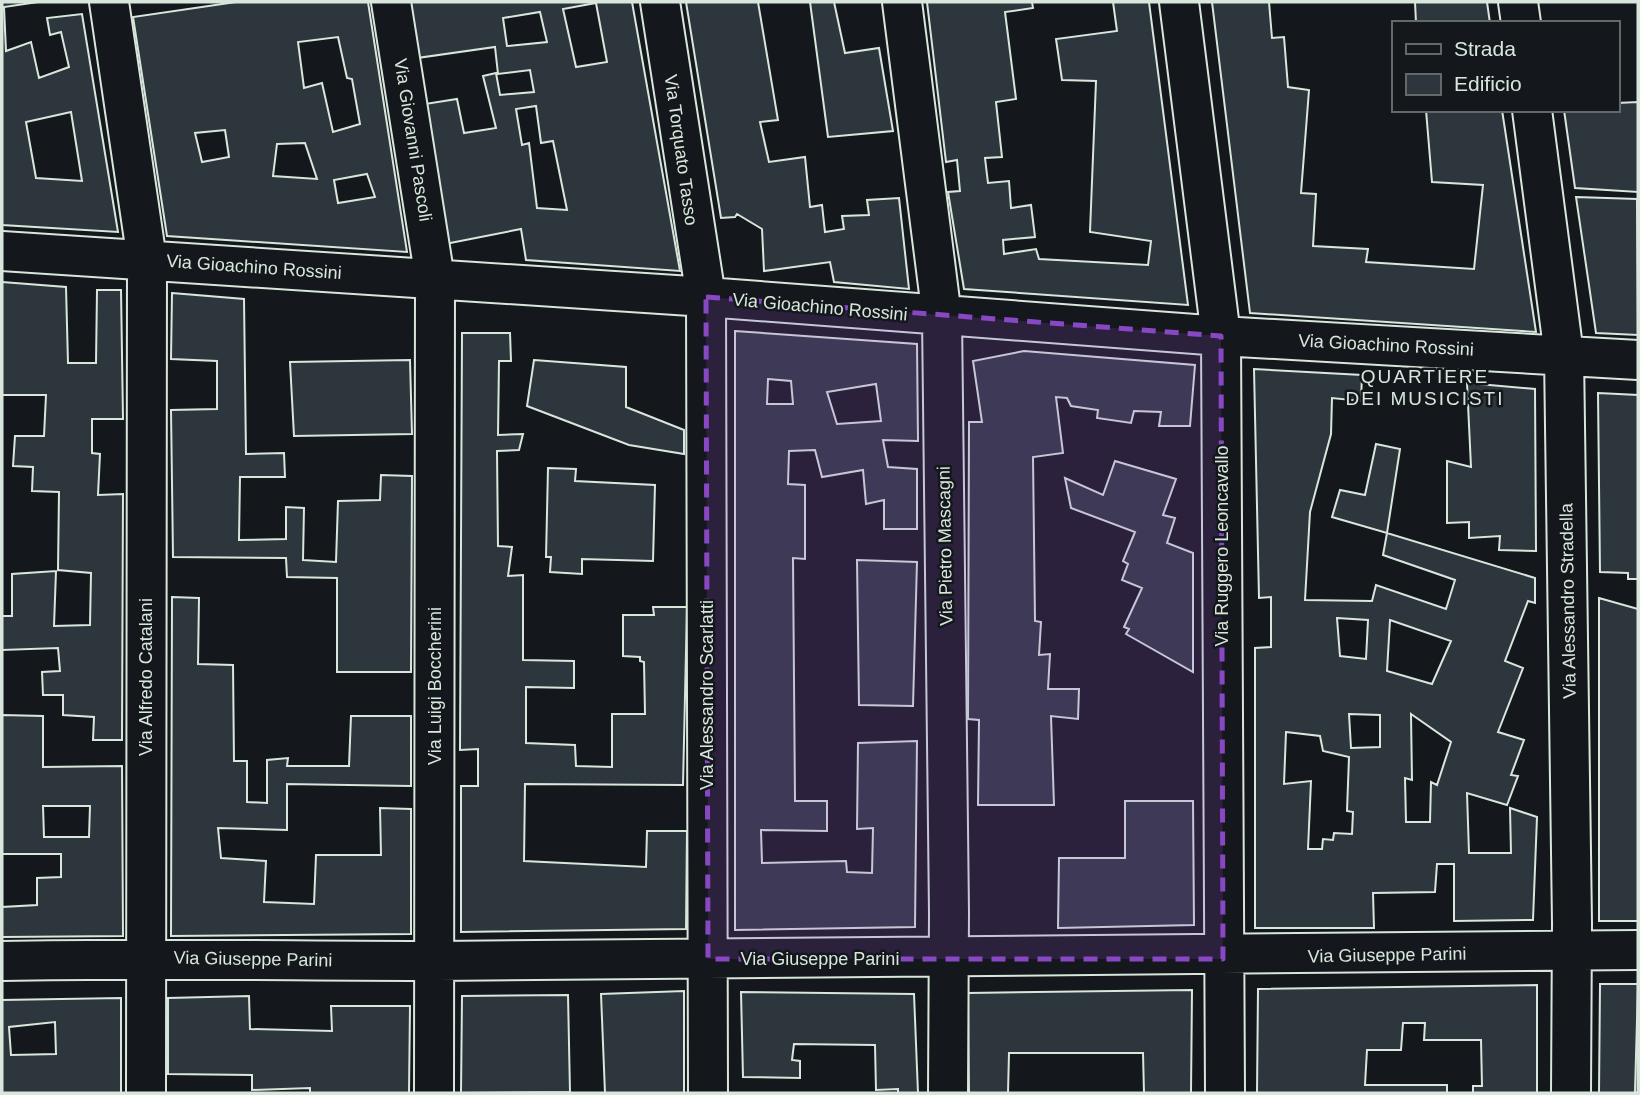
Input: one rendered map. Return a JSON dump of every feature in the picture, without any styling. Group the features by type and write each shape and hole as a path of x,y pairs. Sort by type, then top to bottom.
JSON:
{"street":[{"name":"Via Alfredo Catalani","path":"109,2 147,260 146,1093"},
{"name":"Via Giovanni Pascoli","path":"391,2 435,279"},
{"name":"Via Torquato Tasso","path":"660,2 706,297"},
{"name":"Via Pietro Mascagni","path":"902,2 942,317 948,1093"},
{"name":"Via Ruggero Leoncavallo","path":"1179,2 1221,336 1225,1093"},
{"path":"1518,2 1521,21"},
{"name":"Via Alessandro Stradella","path":"1532,112 1564,355 1573,951 1571,1093"},
{"name":"Via Gioachino Rossini","path":"2,251 706,297 942,317 1221,336 1638,360"},
{"name":"Via Luigi Boccherini","path":"434,1093 435,279"},
{"name":"Via Alessandro Scarlatti","path":"706,297 708,1093"},
{"name":"Via Giuseppe Parini","path":"2,961 145,958 435,961 1223,958 1638,950"}],"highlighted area":[{"path":"706,297 1221,336 1223,959 708,959"}],"building":[{"path":"2,2 38,2 4,7 6,51 31,42 39,78 69,67 61,32 50,35 47,18 82,14 118,232 2,225","holes":["71,112 82,181 36,178 26,122"]},
{"path":"236,2 368,2 407,252 167,236 133,17","holes":["338,37 347,78 352,79 360,124 333,132 322,83 304,88 298,42","225,130 229,157 202,162 195,133","305,143 317,179 273,176 277,144","367,174 375,197 338,203 334,180"]},
{"path":"409,2 632,2 680,271 526,260 521,229 445,244 425,104 457,99 464,133 496,128 483,76 496,73 500,95 534,92 530,70 498,74 495,47 417,58","holes":["596,3 607,62 576,67 563,9","540,12 547,42 507,46 503,18","536,106 541,143 553,141 567,210 537,208 529,143 522,145 516,109"]},
{"path":"686,2 758,2 778,120 760,122 769,162 805,157 810,207 822,205 825,232 844,229 842,216 869,215 867,200 899,198 909,289 834,282 830,262 764,271 762,229 737,214 735,217 721,218"},
{"path":"810,2 834,2 845,53 879,48 893,131 828,137"},
{"path":"927,2 1032,2 1033,8 1005,12 1016,99 996,102 1002,157 985,158 988,183 1009,181 1011,208 1031,205 1035,237 1003,240 1004,254 1036,249 1039,259 1148,265 1151,241 1090,232 1096,81 1062,80 1056,39 1117,31 1113,2 1149,2 1188,305 964,289 948,192 960,191 957,160 946,162"},
{"path":"1212,2 1269,2 1272,38 1284,37 1288,87 1309,90 1301,193 1316,194 1313,246 1368,249 1366,262 1474,269 1483,185 1432,182 1426,112 1502,112 1536,332 1250,313"},
{"path":"1415,2 1487,2 1490,21 1416,21"},
{"path":"1638,102 1638,192 1575,188 1564,112 1619,112 1619,103"},
{"path":"1576,197 1637,199 1638,335 1596,333"},
{"path":"2,282 66,287 68,363 96,363 97,290 121,290 123,419 92,419 92,453 100,454 98,495 123,494 122,740 93,740 94,717 63,715 63,695 43,695 42,672 60,671 58,648 2,650 2,616 12,616 12,574 56,571 54,626 90,625 91,573 58,570 59,492 32,491 33,467 13,466 15,436 44,436 46,395 2,395"},
{"path":"172,293 244,299 246,454 284,453 285,477 240,477 239,540 286,539 286,507 304,508 303,560 336,562 338,501 380,500 381,475 412,476 411,672 337,672 337,578 287,577 286,558 173,557 171,410 217,409 217,361 171,359"},
{"path":"735,331 917,344 918,441 883,440 888,467 917,469 917,529 884,529 884,500 866,504 863,470 822,477 815,450 789,451 788,484 805,485 805,559 793,558 795,801 827,801 827,831 761,830 762,863 846,861 847,872 872,873 873,828 857,829 858,743 917,741 915,927 735,930","holes":["768,379 791,381 793,404 767,404","876,384 881,421 837,424 827,392"]},
{"path":"462,333 510,333 511,361 499,361 498,435 523,434 519,450 497,451 498,546 512,547 508,576 523,575 523,660 574,661 574,688 526,687 526,743 575,745 576,766 612,767 612,714 645,714 644,662 640,661 640,657 623,656 623,615 654,615 653,607 687,607 683,785 525,784 524,861 646,867 647,831 687,831 686,929 461,932 461,786 478,786 478,749 460,750"},
{"path":"1024,351 1195,365 1190,426 1159,426 1161,412 1134,411 1131,423 1097,418 1098,410 1071,406 1067,398 1056,397 1063,453 1033,457 1035,621 1041,622 1039,655 1050,654 1048,689 1079,689 1078,719 1051,716 1054,805 978,805 979,720 968,719 969,422 982,422 973,361"},
{"path":"410,360 412,434 294,436 290,362"},
{"path":"534,360 626,367 626,407 684,430 684,454 629,445 527,406"},
{"path":"1254,369 1362,375 1361,401 1332,398 1331,434 1310,512 1305,600 1372,601 1376,585 1446,609 1455,580 1383,555 1387,533 1535,578 1535,603 1528,601 1505,661 1523,668 1498,732 1524,740 1511,775 1518,776 1507,805 1467,793 1469,853 1511,853 1510,808 1537,817 1533,920 1454,921 1454,864 1437,864 1435,892 1373,893 1374,928 1255,928 1255,648 1271,647 1271,597 1259,598","holes":["1337,618 1368,620 1366,659 1340,656","1390,620 1451,641 1432,684 1387,671","1349,714 1380,715 1380,747 1351,748","1411,714 1451,742 1437,785 1431,782 1430,822 1406,822 1405,778 1412,780","1286,732 1320,736 1323,751 1349,757 1347,811 1353,812 1352,834 1334,833 1333,840 1323,839 1322,849 1308,849 1311,781 1284,784"]},
{"path":"1467,383 1535,389 1536,551 1499,550 1500,536 1469,538 1469,522 1447,523 1447,461 1471,467"},
{"path":"1598,393 1638,395 1638,579 1628,579 1628,573 1600,572"},
{"path":"1376,444 1400,449 1387,533 1332,517 1340,490 1365,495"},
{"path":"1115,461 1176,479 1163,515 1175,518 1167,543 1193,553 1193,672 1126,634 1129,629 1124,627 1142,588 1122,580 1128,564 1123,561 1135,532 1071,508 1065,478 1103,495"},
{"path":"548,468 576,469 575,481 655,485 653,561 582,559 582,574 550,572 551,557 546,557"},
{"path":"857,560 917,562 913,706 859,705"},
{"path":"172,597 199,598 198,664 233,665 234,761 247,761 247,802 267,803 267,760 288,758 287,766 349,766 351,716 411,716 411,786 287,784 287,830 218,828 221,858 266,861 264,902 314,904 316,855 381,855 380,808 411,809 411,934 171,936"},
{"path":"1599,598 1638,609 1638,921 1599,921"},
{"path":"2,715 43,716 43,767 122,766 123,936 2,937 2,907 37,905 37,878 61,877 61,854 2,854","holes":["43,806 90,806 89,837 44,837"]},
{"path":"1125,801 1193,801 1194,925 1058,928 1059,858 1125,858"},
{"path":"1600,984 1638,984 1635,1092 1638,1093 1599,1093"},
{"path":"1537,985 1537,1093 1473,1093 1473,1086 1482,1086 1481,1040 1424,1040 1425,1023 1403,1023 1401,1050 1367,1050 1365,1085 1447,1085 1447,1093 1257,1093 1258,989"},
{"path":"1192,990 1191,1093 1144,1093 1143,1053 1009,1053 1008,1093 969,1093 968,993"},
{"path":"684,991 684,1093 605,1093 601,994"},
{"path":"741,992 914,994 918,1093 898,1093 898,1089 876,1090 875,1045 794,1044 792,1060 800,1061 800,1078 743,1077"},
{"path":"568,995 570,1092 461,1093 462,996"},
{"path":"249,996 250,1029 332,1031 331,1006 410,1006 409,1093 310,1093 310,1088 252,1090 252,1075 168,1074 168,998"},
{"path":"121,998 121,1093 2,1093 2,1000","holes":["55,1022 56,1054 11,1055 9,1027"]}],"district":[{"name":"QUARTIERE DEI MUSICISTI","path":"1425,387"}]}
